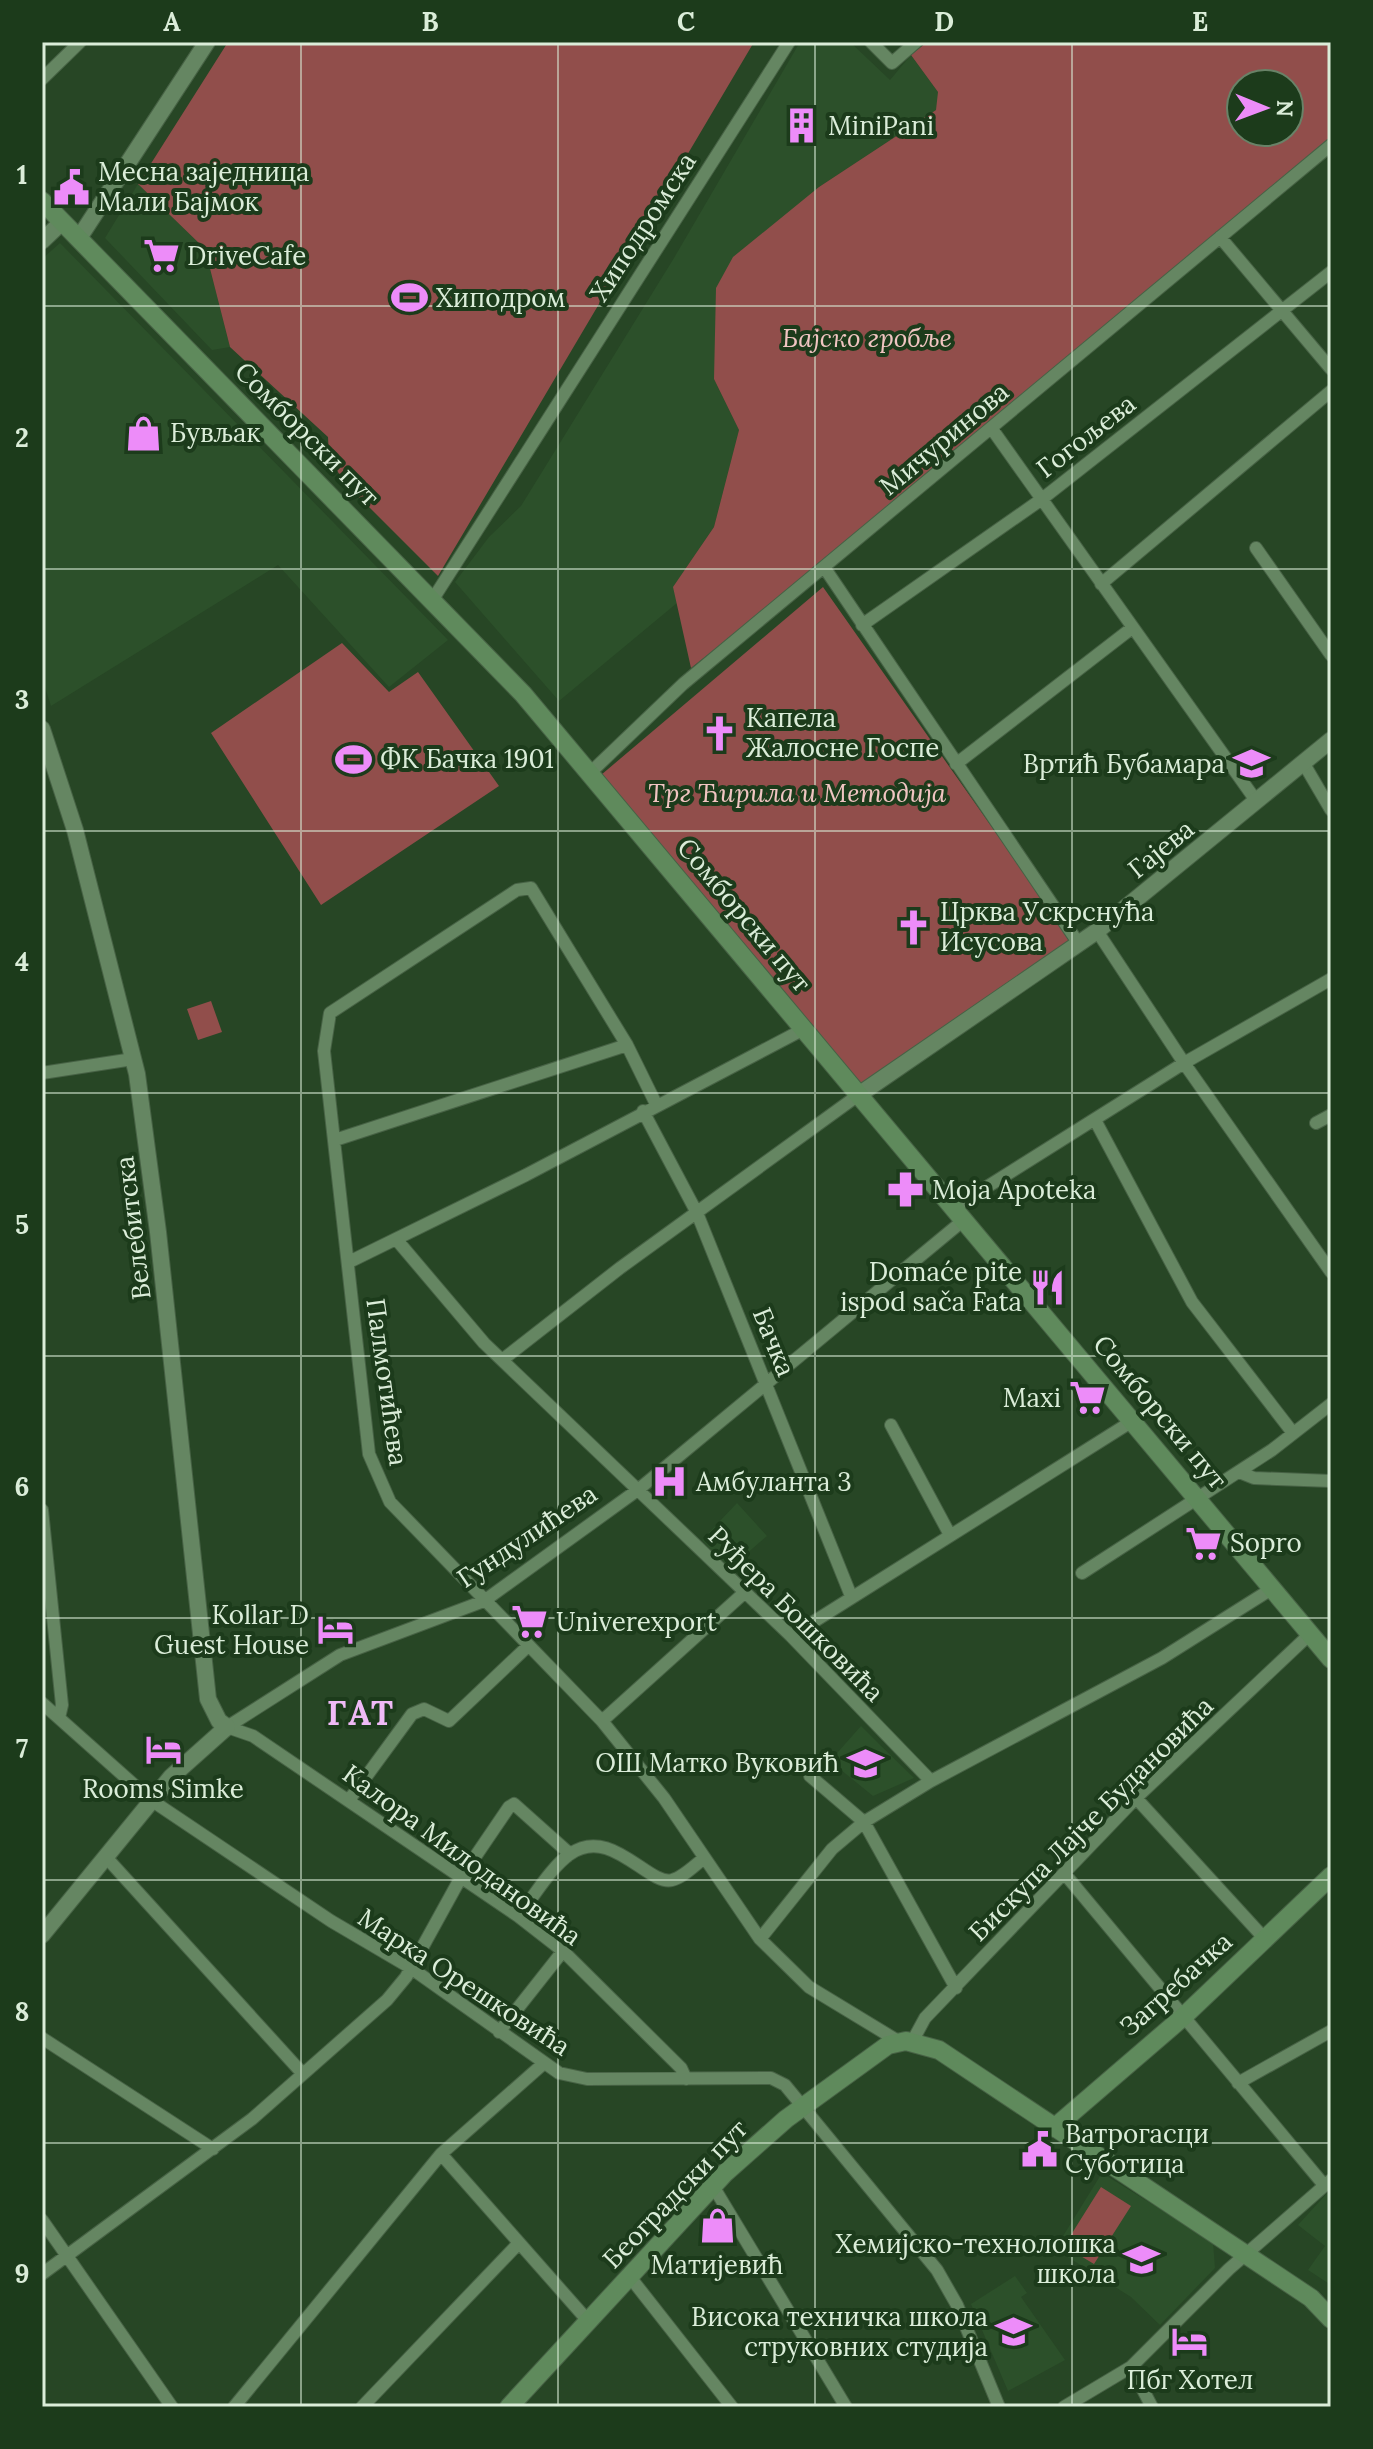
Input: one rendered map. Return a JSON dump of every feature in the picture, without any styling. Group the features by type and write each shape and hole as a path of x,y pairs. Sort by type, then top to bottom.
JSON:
{"main road":[{"name":"Сомборски пут","path":"42,201 433,599 591,772 857,1096 960,1213 1331,1659"},
{"name":"Загребачка","path":"1054,2128 1183,2017 1331,1876"},
{"name":"Београдски пут","path":"509,2407 713,2186 804,2105 872,2055 905,2042"},
{"path":"905,2042 939,2050 1311,2298 1331,2319"}],"street":[{"path":"42,79 80,42"},
{"path":"79,238 207,42"},
{"name":"Хиподромска","path":"433,599 789,42"},
{"path":"871,42 892,63 916,42"},
{"name":"Мичуринова","path":"591,772 683,684 1331,145"},
{"path":"42,241 62,222"},
{"path":"1220,237 1331,369"},
{"name":"Гогољева","path":"862,625 1042,499 1331,272"},
{"path":"1101,584 1331,391"},
{"path":"992,429 1257,802"},
{"path":"1256,548 1331,655"},
{"path":"824,567 1079,944"},
{"path":"956,764 1132,628"},
{"name":"Велебитска","path":"43,736 75,830 133,1059 158,1232 208,1699 219,1721 227,1727"},
{"name":"Гајева","path":"857,1096 1097,931 1331,740"},
{"path":"1304,764 1331,810"},
{"name":"Палмотићева","path":"627,1045 531,888 517,890 330,1013 326,1021 324,1051 369,1454 390,1502 527,1647 602,1721 664,1798 760,1939 809,1987 905,2042"},
{"path":"1097,931 1184,1063 1331,1272"},
{"name":"Гундулићева","path":"42,1935 171,1777 227,1727 340,1655 484,1601 639,1489 767,1384 960,1213 1184,1063 1331,979"},
{"path":"349,1262 526,1175 656,1104 804,1029"},
{"path":"335,1140 627,1045 656,1104"},
{"path":"42,1073 133,1059"},
{"path":"502,1360 857,1096"},
{"name":"Бачка","path":"643,1111 697,1213 851,1596"},
{"path":"1316,1123 1331,1115"},
{"path":"1095,1120 1192,1302 1293,1433"},
{"name":"Руђера Бошковића","path":"396,1239 461,1319 791,1636 931,1781"},
{"path":"1082,1573 1239,1472 1331,1404"},
{"path":"791,1636 1134,1420"},
{"path":"891,1425 950,1535"},
{"path":"1239,1472 1254,1478 1331,1481"},
{"path":"42,1510 62,1705 59,1718"},
{"path":"760,1939 832,1849 864,1822 931,1781 1162,1658 1273,1588"},
{"path":"602,1721 744,1593"},
{"name":"Бискупа Лајче Будановића","path":"905,2042 1136,1798 1310,1634"},
{"path":"349,1800 412,1714 424,1709 449,1721 527,1647"},
{"name":"Марка Орешковића","path":"42,1703 151,1800 331,1921 411,1968 543,2064 573,2078 771,2078 785,2085 937,2270 957,2305 999,2407"},
{"name":"Калора Милодановића","path":"227,1727 253,1736 518,1916 563,1951 681,2068 686,2079"},
{"path":"810,1776 864,1822 956,1988"},
{"path":"1136,1798 1264,1938"},
{"path":"42,2274 213,2149 387,2000 411,1968 460,1879 514,1804 570,1854"},
{"path":"518,1916 570,1854 584,1848 604,1848 625,1855 662,1880 669,1881 703,1859"},
{"path":"105,1856 303,2074"},
{"path":"1064,1873 1238,2083 1327,2182 1131,2367 1064,2407"},
{"path":"499,2032 563,1951"},
{"path":"1238,2083 1331,2031"},
{"path":"42,2038 213,2149"},
{"path":"234,2407 441,2154 543,2064"},
{"path":"441,2154 589,2322"},
{"path":"713,2186 846,2407"},
{"path":"42,2220 172,2407"},
{"path":"362,2407 519,2243"},
{"path":"630,2277 732,2407"},
{"path":"1131,2367 1152,2407"}],"shaded area":[{"path":"800,42 850,42 890,80 911,55 938,92 940,101 936,110 819,187 714,379 739,430 714,527 674,586 677,603 559,701 455,582 489,537 521,506 674,258"},
{"path":"138,184 205,249 230,347 212,350 105,238"},
{"name":"Бувљак","path":"60,243 448,640 389,687 278,565 51,706 42,678 42,259"},
{"path":"737,1503 767,1536 729,1569 702,1540"},
{"name":"ОШ Матко Вуковић","path":"861,1726 914,1778 873,1796 830,1761"},
{"name":"Хемијско-технолошка школа","path":"1102,2173 1213,2242 1215,2268 1160,2325 1131,2297 1055,2249"},
{"path":"1331,2189 1331,2285 1308,2270 1325,2246 1298,2225"},
{"name":"Висока техничка школа струковних студија","path":"1015,2276 1027,2293 1021,2297 1065,2360 1008,2391 971,2304"}],"green space":[{"name":"Хиподром","path":"228,42 754,42 438,576 345,483 329,458 328,437 230,347 205,249 138,184"},
{"name":"Бајско гробље","path":"927,42 1331,42 1331,141 923,485 691,668 673,587 714,527 739,430 714,379 716,288 733,257 819,187 936,110 938,92 911,55"},
{"name":"Трг Ћирила и Методија","path":"823,587 1074,944 860,1088 601,775"},
{"name":"ФК Бачка 1901","path":"342,643 389,692 418,672 499,786 321,905 211,733"},
{"path":"211,1001 222,1032 198,1040 187,1009"},
{"path":"1101,2187 1131,2206 1094,2264 1064,2246"}],"place":[{"name":"MiniPani","path":"802,126"},
{"name":"Месна заједница Мали Бајмок","path":"72,187"},
{"name":"DriveCafe","path":"161,256"},
{"name":"Хиподром","path":"410,298"},
{"name":"Бувљак","path":"144,433"},
{"name":"Капела Жалосне Госпе","path":"720,733"},
{"name":"ФК Бачка 1901","path":"354,759"},
{"name":"Вртић Бубамара","path":"1251,764"},
{"name":"Црква Ускрснућа Исусова","path":"914,927"},
{"name":"Moja Apoteka","path":"906,1190"},
{"name":"Domaće pite ispod sača Fata","path":"1048,1287"},
{"name":"Maxi","path":"1087,1398"},
{"name":"Амбуланта 3","path":"670,1482"},
{"name":"Sopro","path":"1204,1543"},
{"name":"Univerexport","path":"530,1622"},
{"name":"Kollar D Guest House","path":"335,1630"},
{"name":"Rooms Simke","path":"163,1750"},
{"name":"ОШ Матко Вуковић","path":"865,1763"},
{"name":"Ватрогасци Суботица","path":"1039,2149"},
{"name":"Матијевић","path":"717,2226"},
{"name":"Хемијско-технолошка школа","path":"1142,2259"},
{"name":"Висока техничка школа струковних студија","path":"1014,2332"},
{"name":"Пбг Хотел","path":"1190,2341"}],"district":[{"name":"ГАТ","path":"361,1713"}]}
